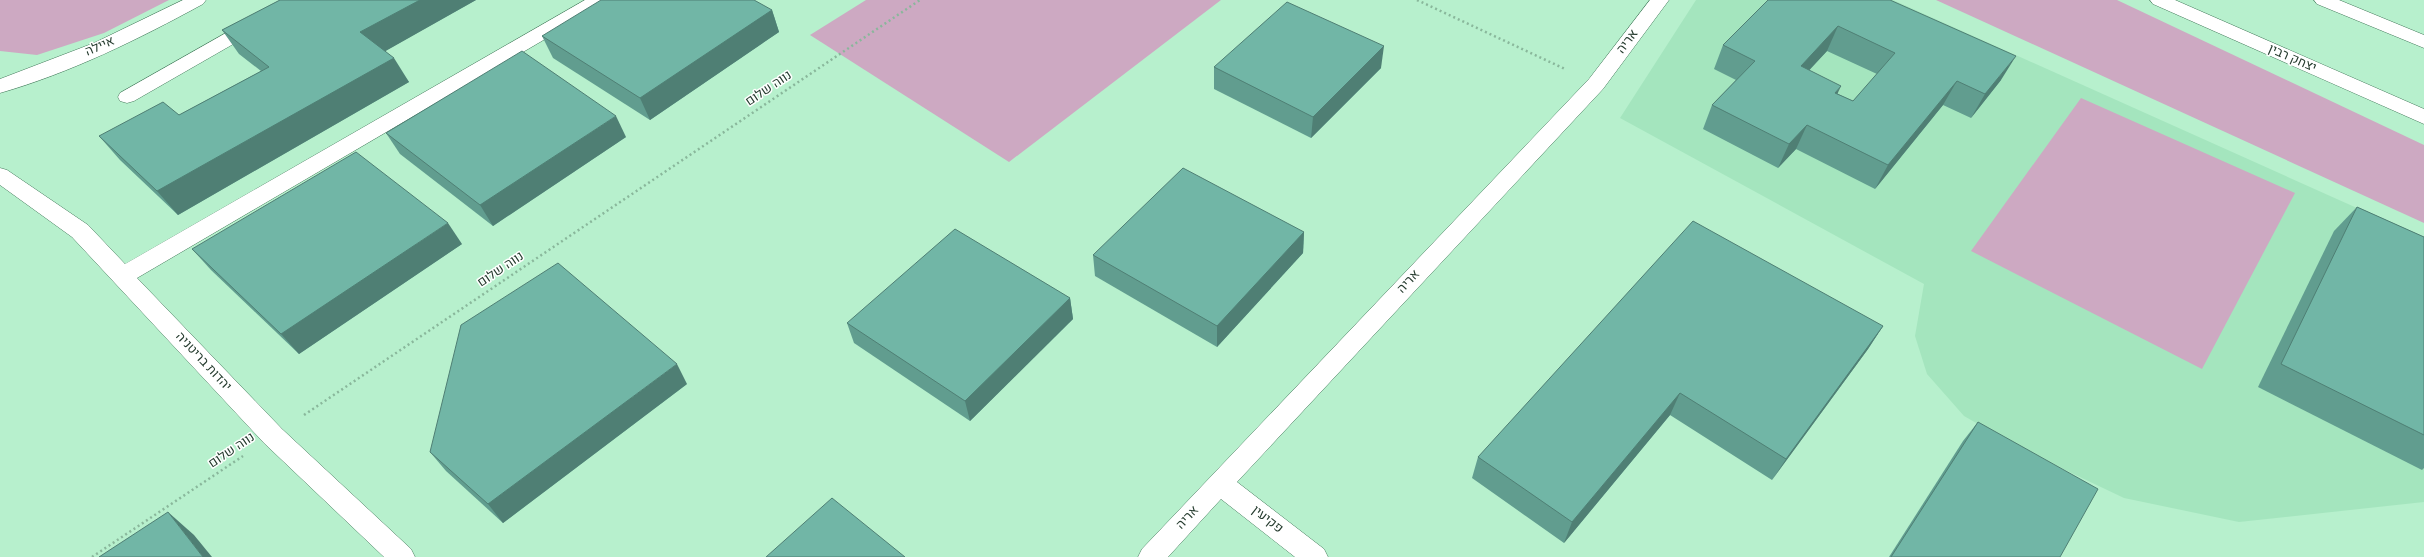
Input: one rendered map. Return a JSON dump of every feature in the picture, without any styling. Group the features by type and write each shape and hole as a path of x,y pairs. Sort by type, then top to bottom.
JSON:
{"street":[{"name":"איילה","path":"0,86 48,69 112,42 197,0"},
{"path":"122,276 600,0"},
{"name":"אריה","path":"1151,557 1596,84 1660,0"},
{"name":"יצחק רבין","path":"2159,0 2424,117"},
{"path":"2323,0 2424,42"},
{"name":"יהדות בריטניה","path":"0,175 80,231 273,436 402,557"},
{"name":"פקיעין","path":"1219,483 1315,557"}],"lane":[{"path":"127,97 298,0"}],"path":[{"name":"נווה שלום","path":"92,557 920,0"},
{"path":"1417,0 1596,84"}],"shaded area":[{"path":"0,0 169,0 104,33 37,55 0,51"},
{"path":"866,0 1221,0 1009,162 810,35"},
{"path":"1696,0 1893,0 2424,238 2424,502 2239,522 2124,498 2027,452 1964,416 1927,374 1915,336 1924,284 1620,118"},
{"path":"1936,0 2117,0 2424,145 2424,223"},
{"path":"2081,98 2295,193 2202,369 1971,251"}],"building":[{"path":"280,0 420,0 360,32 394,58 157,191 99,136 163,102 179,115 269,67 222,30"},
{"path":"601,0 754,0 772,10 640,98 542,36"},
{"path":"1768,0 1890,0 2016,56 1985,94 1957,81 1888,165 1807,125 1789,144 1712,105 1755,61 1723,45","holes":["1838,26 1895,53 1853,101 1835,93 1841,86 1801,66"]},
{"path":"1287,2 1384,46 1313,117 1214,67"},
{"path":"522,51 616,116 480,205 386,133"},
{"path":"356,152 448,223 281,334 192,249"},
{"path":"1183,168 1304,232 1217,326 1093,255"},
{"path":"2357,207 2424,237 2424,435 2281,364"},
{"path":"1693,221 1883,326 1786,459 1680,393 1572,522 1478,457"},
{"path":"955,229 1070,298 965,401 847,323"},
{"path":"558,263 677,364 488,504 430,452 461,325"},
{"path":"1978,422 2098,489 2060,557 1891,557"},
{"path":"832,498 905,557 766,557"},
{"path":"168,512 203,557 99,557"}]}
